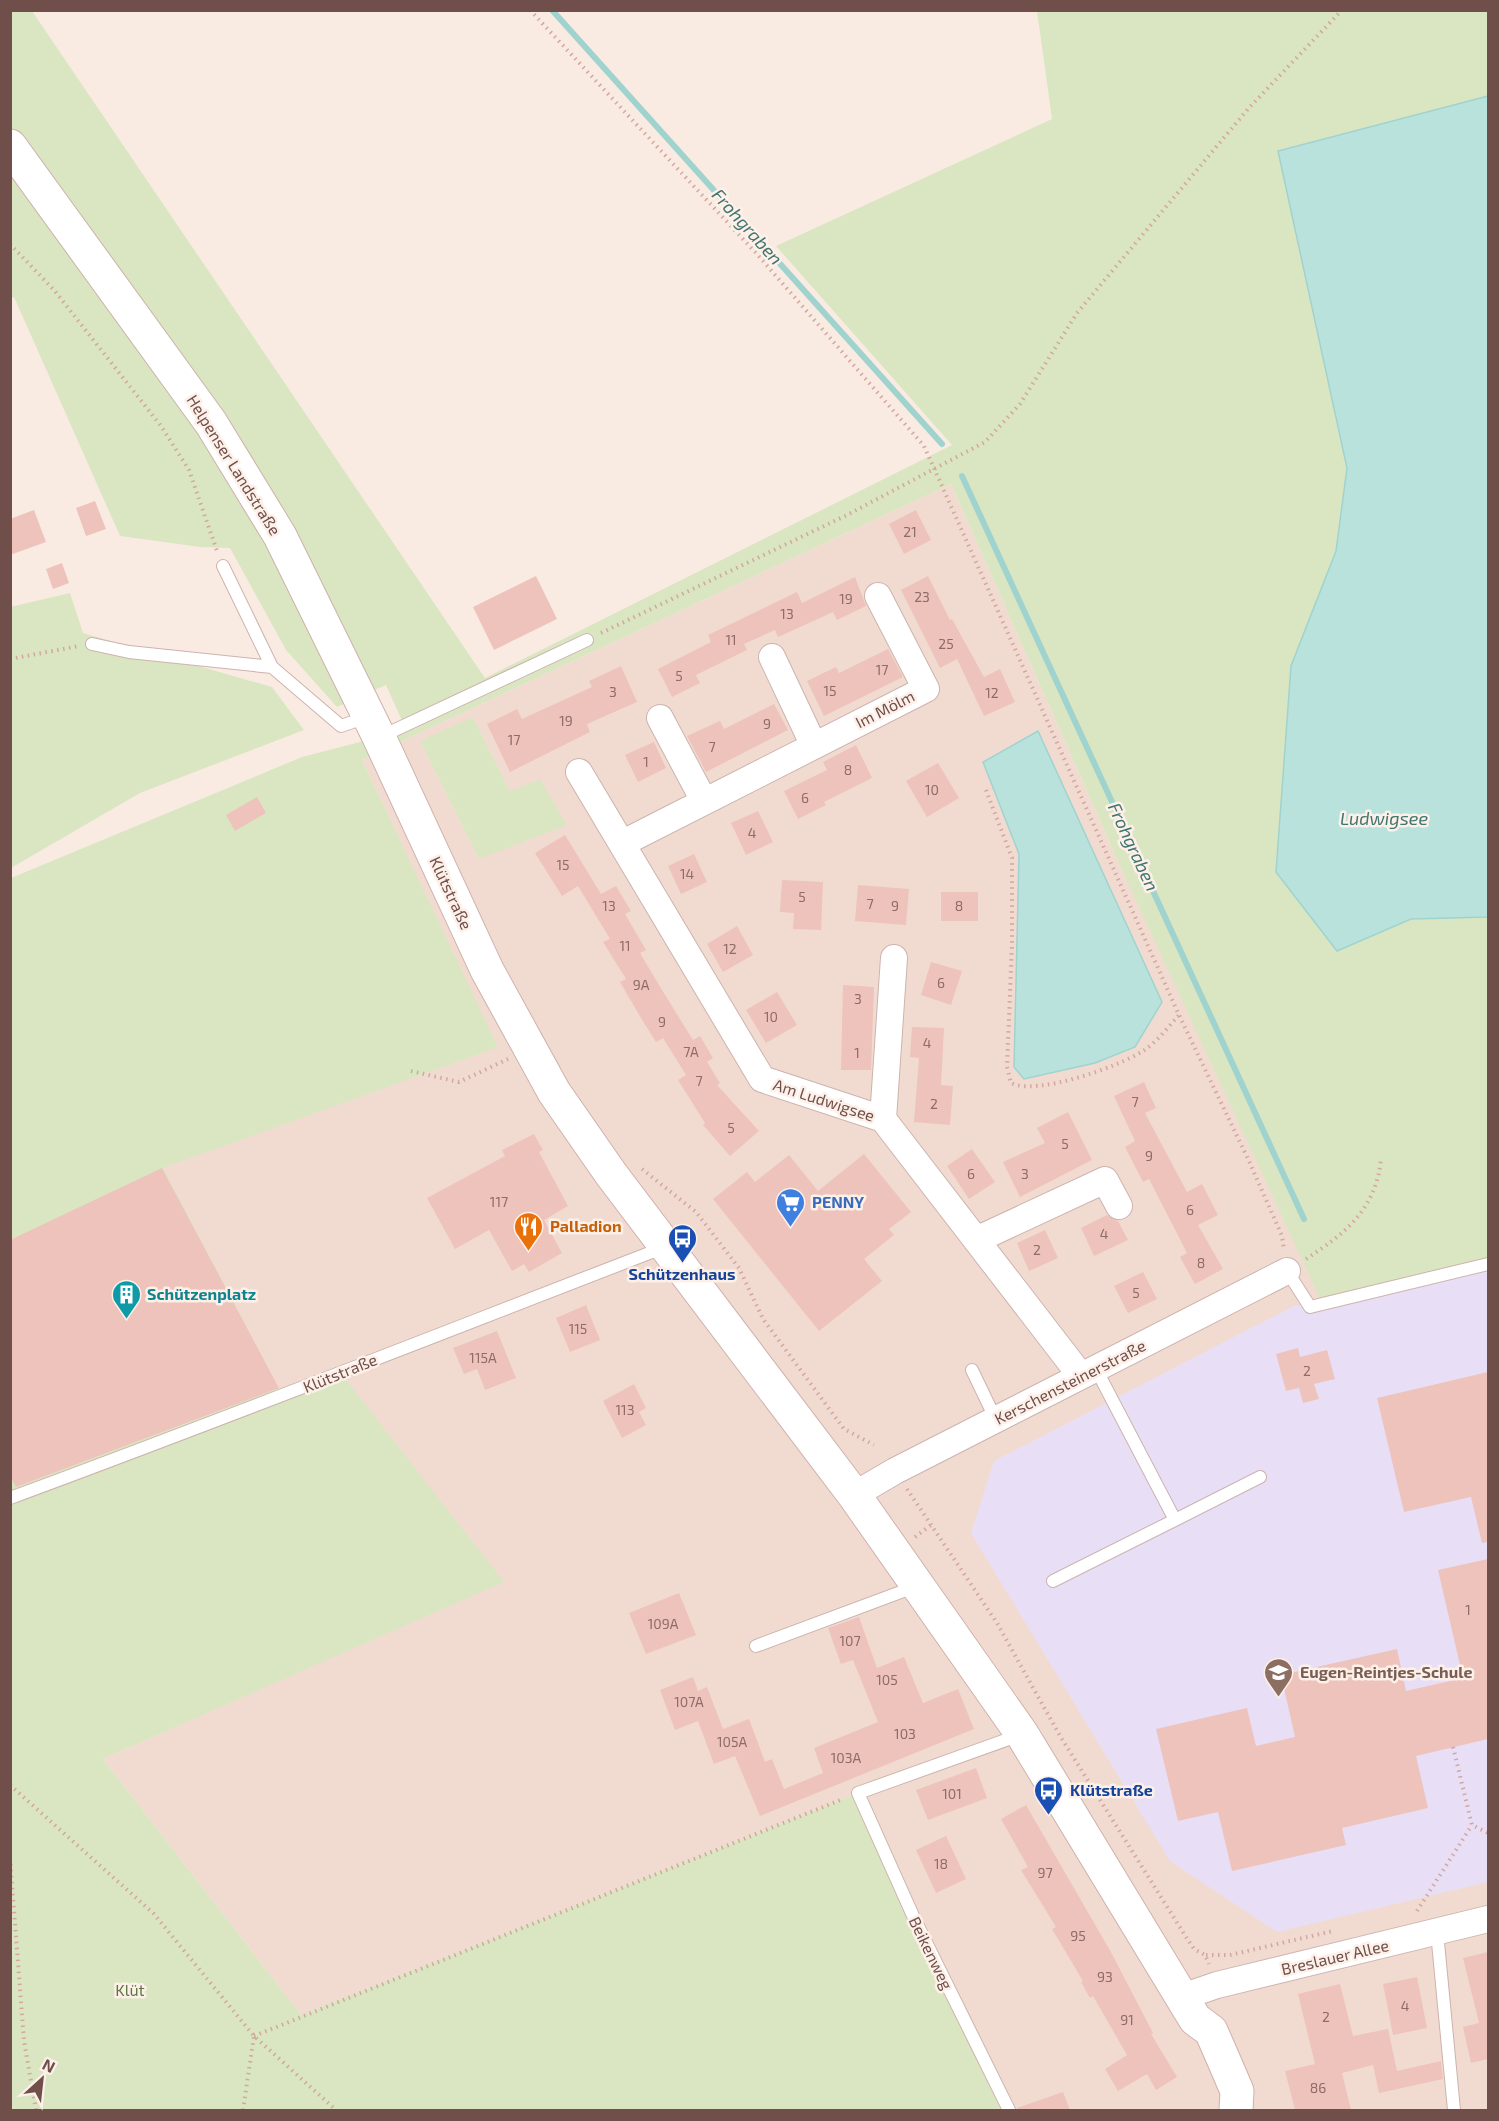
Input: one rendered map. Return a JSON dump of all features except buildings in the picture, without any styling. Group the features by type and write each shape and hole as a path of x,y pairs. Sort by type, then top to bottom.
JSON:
{"main road":[{"name":"Helpenser Landstraße","path":"10,146 210,423 280,536 412,810"},
{"name":"Klütstraße","path":"412,810 488,970 529,1049 567,1110 854,1495 1022,1734 1188,2008 1211,2031 1237,2091 1236,2110"},
{"name":"Klütstraße","path":"1188,2008 1193,2037 1221,2102 1230,2110"}],"street":[{"name":"Im Mölm","path":"623,843 926,689 878,596"},
{"path":"772,657 814,746"},
{"path":"660,718 704,801"},
{"name":"Am Ludwigsee","path":"579,772 762,1080 883,1119 976,1240 1089,1373"},
{"path":"883,1119 894,958"},
{"path":"976,1240 1105,1180 1119,1206"},
{"name":"Kerschensteinerstraße","path":"854,1495 895,1471 1287,1271"},
{"name":"Breslauer Allee","path":"1188,2008 1217,1985 1432,1920 1488,1919"}],"lane":[{"path":"223,566 272,667 341,726 374,727 587,640"},
{"path":"92,644 129,652 272,667"},
{"name":"Klütstraße","path":"10,1498 284,1397 340,1372 668,1246"},
{"path":"1287,1271 1310,1307 1488,1263"},
{"path":"972,1370 996,1419"},
{"path":"1089,1373 1175,1520"},
{"path":"1053,1581 1260,1477"},
{"path":"756,1646 918,1586"},
{"path":"858,1793 1022,1734"},
{"name":"Beikenweg","path":"858,1793 914,1918 1009,2110"},
{"path":"1432,1920 1454,2110"}],"path":[{"path":"530,10 756,253 924,446 1179,1015 1282,1236 1287,1271 1322,1249 1356,1221 1379,1182 1381,1159"},
{"path":"587,640 847,515 985,442 1020,404 1077,313 1248,109 1342,10"},
{"path":"10,244 54,290 161,426 189,470 223,566"},
{"path":"10,660 92,644"},
{"path":"986,790 1012,858 1012,945 1006,1066 1011,1083 1022,1088 1081,1078 1144,1051 1179,1015"},
{"path":"411,1071 459,1082 529,1049"},
{"path":"639,1166 696,1212 739,1268 763,1319 844,1429 874,1445"},
{"path":"906,1486 997,1623 1060,1736 1194,1949 1205,1955 1230,1955 1340,1929"},
{"path":"1406,1914 1417,1911 1472,1825 1453,1747"},
{"path":"10,1785 153,1914 254,2036 336,2110"},
{"path":"254,2036 858,1793"},
{"path":"1472,1825 1488,1833"},
{"path":"10,1858 24,2042 36,2110"},
{"path":"1417,1911 1432,1920"},
{"path":"1205,1955 1217,1985"},
{"path":"243,2110 254,2036"}],"shaded area":[{"path":"951,484 1124,875 1488,1259 1488,2110 1009,2110 858,1793 301,2015 103,1759 503,1581 284,1397 162,1168 497,1047 362,760"},
{"name":"Eugen-Reintjes-Schule","path":"1488,1259 1488,1882 1277,1932 1170,1861 971,1533 994,1461 1294,1306"}],"green space":[{"name":"Klüt","path":"11,11 32,11 485,678 952,445 776,246 1052,119 1037,11 1488,11 1488,96 1278,151 1347,468 1336,551 1291,666 1337,951 1411,919 1488,917 1488,1259 1321,1301 1124,875 951,484 362,760 498,1047 163,1168 283,1396 340,1372 504,1582 103,1759 301,2015 858,1793 1009,2110 11,2110 11,878 302,757 379,737 403,723 386,685 337,707 286,650 230,548 200,547 120,536 14,297 11,298"},
{"path":"70,593 83,633 272,687 304,730 140,793 11,868 10,607"},
{"path":"473,717 510,791 540,779 567,825 479,859 420,741"}],"water":[{"name":"Ludwigsee","path":"1488,96 1488,917 1411,919 1337,951 1276,872 1291,666 1336,551 1347,468 1278,151"},
{"path":"1038,731 1162,1002 1135,1047 1095,1063 1024,1079 1014,1067 1019,854 983,762"}],"waterway":[{"name":"Frohgraben","path":"552,10 942,444"},
{"name":"Frohgraben","path":"962,476 1304,1219"}],"place":[{"name":"PENNY","path":"791,1228"},
{"name":"Palladion","path":"529,1252"},
{"name":"Schützenhaus","path":"682,1264"},
{"name":"Schützenplatz","path":"126,1320"},
{"name":"Eugen-Reintjes-Schule","path":"1279,1698"},
{"name":"Klütstraße","path":"1049,1816"}]}
